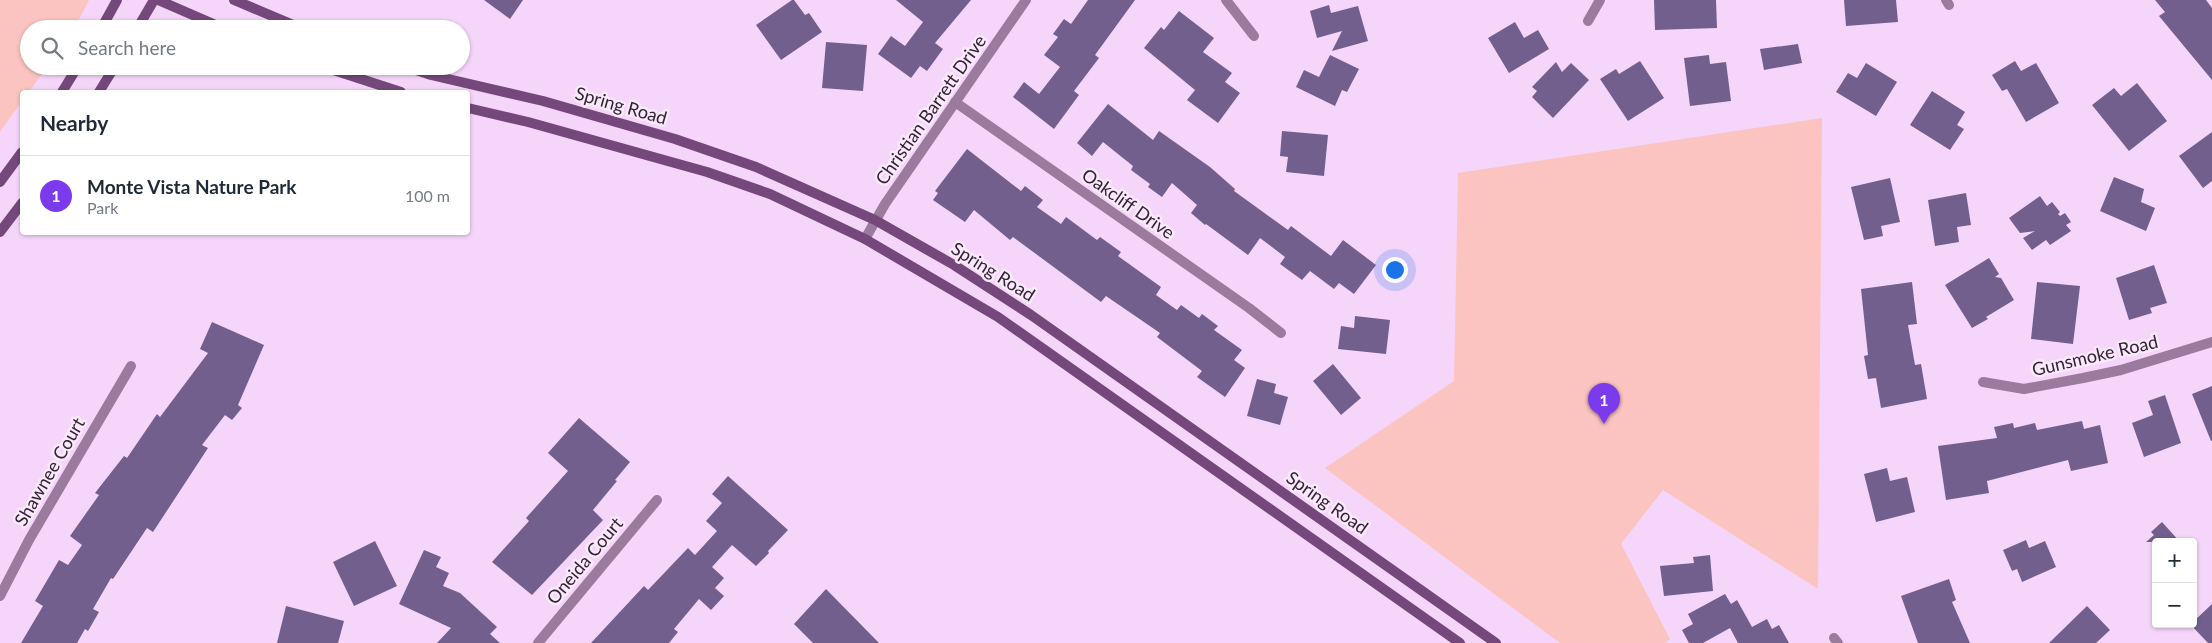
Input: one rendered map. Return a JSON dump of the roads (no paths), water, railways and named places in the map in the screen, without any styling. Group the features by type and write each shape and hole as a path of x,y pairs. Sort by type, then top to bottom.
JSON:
{"main road":[{"path":"105,20 117,0"},
{"path":"142,20 154,0"},
{"path":"158,0 204,20"},
{"path":"234,0 282,20"},
{"path":"63,90 72,75"},
{"path":"100,90 109,75"},
{"path":"349,75 396,90"},
{"name":"Spring Road","path":"431,75 544,102 675,138 756,167 875,220 954,266 1031,315 1496,643"},
{"name":"Spring Road","path":"470,108 528,122 707,172 770,194 865,239 998,317 1460,643"},
{"path":"0,182 20,155"},
{"path":"0,232 20,206"}],"street":[{"name":"Christian Barrett Drive","path":"865,239 875,220 1026,0"},
{"path":"1226,0 1254,36"},
{"path":"1588,21 1600,0"},
{"name":"Oakcliff Drive","path":"955,102 1249,308 1281,333"},
{"name":"Gunsmoke Road","path":"1983,382 2024,388 2063,382 2121,370 2212,342"},
{"name":"Shawnee Court","path":"0,596 29,540 131,366"},
{"name":"Oneida Court","path":"538,643 658,500"}],"place":[{"name":"Monte Vista Nature Park","path":"1604,424"}]}
